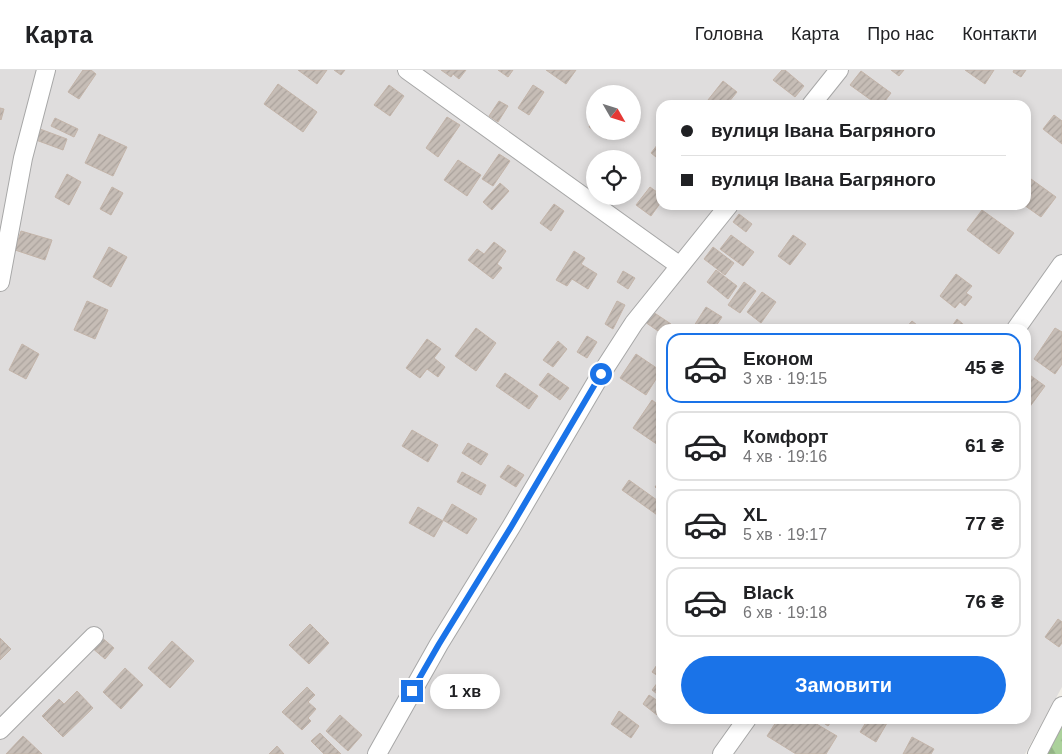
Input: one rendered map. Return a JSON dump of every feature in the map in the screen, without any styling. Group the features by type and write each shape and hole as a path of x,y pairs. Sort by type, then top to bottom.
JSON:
{"street":[{"path":"0,282 23,158 46,70"},
{"path":"407,70 680,266"},
{"path":"815,100 840,70"},
{"path":"378,754 439,644 511,527 601,374 634,323 725,210"},
{"path":"1020,324 1062,264"},
{"path":"0,730 94,636"},
{"path":"1037,754 1062,706"},
{"path":"722,754 743,724"}],"shaded area":[{"path":"0,70 1062,70 1062,687 1025,754 0,754"}],"green space":[{"path":"1062,706 1062,754 1037,754"}],"building":[{"path":"83,70 91,70 96,74 79,99 68,92"},
{"path":"298,70 327,70 317,84"},
{"path":"334,70 345,70 341,75"},
{"path":"441,70 466,70 459,79 453,74 451,77"},
{"path":"498,70 513,70 508,77"},
{"path":"546,70 576,70 566,84"},
{"path":"782,70 785,70 804,86 795,97 773,80"},
{"path":"891,70 904,70 899,76"},
{"path":"965,70 994,70 985,84"},
{"path":"1014,70 1026,70 1021,77 1013,72"},
{"path":"861,71 891,93 886,100 871,100 850,85"},
{"path":"723,81 737,92 730,100 708,100"},
{"path":"278,84 317,112 303,132 264,104"},
{"path":"389,85 404,96 390,116 374,105"},
{"path":"533,85 544,92 529,115 518,108"},
{"path":"499,101 508,106 498,122 489,116"},
{"path":"0,108 4,109 1,120 0,119"},
{"path":"1054,115 1062,121 1062,144 1043,129"},
{"path":"447,117 460,125 438,157 426,148"},
{"path":"55,118 78,129 74,137 51,126"},
{"path":"40,129 67,139 63,150 36,140"},
{"path":"99,134 127,147 113,176 85,163"},
{"path":"656,147 656,157 651,153"},
{"path":"499,154 510,161 493,186 482,179"},
{"path":"458,160 481,175 467,196 444,180"},
{"path":"67,174 81,182 69,205 55,197"},
{"path":"1031,179 1056,197 1041,217 1031,210"},
{"path":"500,183 509,191 492,210 483,202"},
{"path":"112,187 123,193 111,215 100,209"},
{"path":"650,187 656,191 656,209 651,216 636,205 641,205 641,199"},
{"path":"554,204 564,211 551,231 540,223"},
{"path":"982,210 1014,233 999,254 967,230"},
{"path":"739,214 752,224 746,232 733,222"},
{"path":"21,231 52,240 45,260 15,250"},
{"path":"731,235 754,252 743,266 720,249"},
{"path":"793,235 806,244 790,265 778,256"},
{"path":"494,242 506,251 497,264 502,268 493,279 468,260 477,249 484,254"},
{"path":"109,247 127,257 111,287 93,277"},
{"path":"713,247 734,263 725,275 704,259"},
{"path":"574,251 585,258 581,264 597,274 588,289 572,279 567,286 556,280"},
{"path":"716,270 737,286 728,299 707,282"},
{"path":"623,271 635,278 628,289 617,282"},
{"path":"956,274 972,286 966,293 972,297 965,306 960,302 955,308 940,296"},
{"path":"744,282 756,291 740,313 728,305"},
{"path":"762,292 776,302 761,323 747,312"},
{"path":"87,301 108,310 95,339 74,330"},
{"path":"617,301 625,305 613,329 605,324"},
{"path":"706,307 722,317 717,324 695,324"},
{"path":"653,312 671,324 656,324 656,330 645,322"},
{"path":"957,319 963,324 953,324"},
{"path":"476,328 496,343 476,371 455,356"},
{"path":"1055,328 1062,332 1062,364 1055,374 1034,359"},
{"path":"587,336 597,342 587,358 577,352"},
{"path":"427,339 441,349 434,358 445,367 438,377 427,369 420,378 406,368"},
{"path":"558,341 567,349 553,367 543,360"},
{"path":"22,344 39,354 26,379 9,370"},
{"path":"636,354 656,368 656,379 646,395 620,378"},
{"path":"505,373 538,396 529,409 496,386"},
{"path":"548,373 569,388 560,400 539,385"},
{"path":"1031,376 1045,386 1031,405"},
{"path":"652,400 656,403 656,444 633,428"},
{"path":"412,430 438,445 428,462 402,446"},
{"path":"468,443 488,454 481,465 462,453"},
{"path":"508,465 524,475 516,487 500,477"},
{"path":"462,472 486,485 481,495 457,482"},
{"path":"629,480 656,499 656,514 622,490"},
{"path":"452,504 477,519 467,534 443,520"},
{"path":"418,507 443,521 434,537 409,523"},
{"path":"1058,619 1062,622 1062,643 1059,647 1045,637"},
{"path":"310,624 329,643 309,664 289,645"},
{"path":"100,636 114,648 105,659 91,647"},
{"path":"0,638 11,649 0,660"},
{"path":"172,641 194,661 170,688 148,668"},
{"path":"656,666 656,675 652,672"},
{"path":"125,668 143,685 121,709 103,692"},
{"path":"656,685 656,693 652,690"},
{"path":"307,687 315,695 308,702 316,709 308,718 311,721 302,730 282,712"},
{"path":"77,691 93,708 63,737 42,716 59,699 64,704"},
{"path":"649,695 656,700 656,714 643,704"},
{"path":"619,711 639,726 631,738 611,724"},
{"path":"340,715 362,735 348,751 326,731"},
{"path":"775,724 817,724 837,736 826,754 796,754 767,736"},
{"path":"865,724 886,724 876,742 860,732"},
{"path":"320,733 341,754 324,754 311,741"},
{"path":"23,736 42,754 6,754"},
{"path":"912,737 934,749 931,754 903,754"},
{"path":"277,746 284,754 269,754"}],"route":[{"path":"412,691 601,374"}]}
